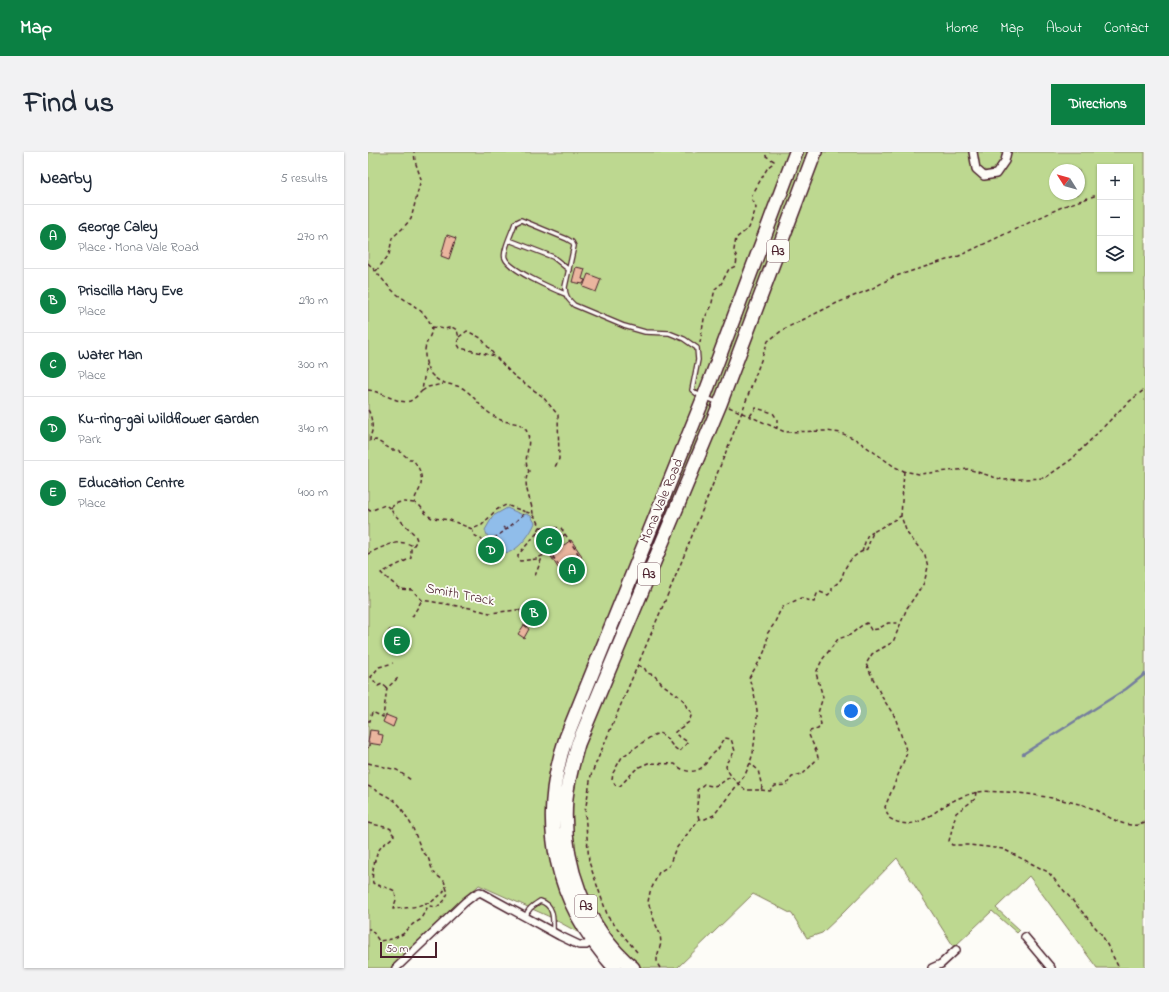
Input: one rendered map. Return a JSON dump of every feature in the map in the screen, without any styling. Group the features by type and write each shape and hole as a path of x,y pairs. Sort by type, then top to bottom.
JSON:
{"highway":[{"name":"Mona Vale Road","path":"615,968 597,937 570,900 560,875 554,848 552,806 557,772 566,738 704,397 796,152"},
{"name":"Mona Vale Road","path":"633,968 597,937 587,908 579,891 568,851 565,824 566,797 570,770 578,744 720,404 815,152"}],"street":[{"path":"973,152 976,169 984,176 996,174 1007,152"},
{"path":"396,968 465,902 480,892 526,918 579,944 586,945 597,937"},
{"path":"1025,937 1051,968"},
{"path":"932,968 941,964 956,950"}],"lane":[{"path":"565,294 565,287 574,246 572,242 567,238 521,220 515,223 504,253 505,259 509,264 528,276 565,294 574,305 624,326 645,332 669,333 684,339 697,348 698,360 692,390 697,394 720,404"},
{"path":"509,240 553,257 569,270"},
{"path":"526,918 526,913 534,904 540,901 546,903 553,916 553,932"}],"path":[{"path":"376,271 388,255 392,238 411,219 421,179 415,161 414,152"},
{"path":"697,348 701,340 704,319 711,307 715,289 721,284 729,269 736,266 737,258 734,250 736,238 749,228 756,208 752,200 752,195 768,167 774,161 766,156 765,152"},
{"path":"637,952 608,917 589,862 585,812 591,775 679,568 742,412 768,341 784,329 837,303 871,289 893,277 959,256 1064,206 1097,195"},
{"path":"368,263 391,289 422,312 432,327 426,346 426,362 422,391"},
{"path":"432,327 445,329 452,327 457,330 459,338"},
{"path":"495,356 460,348 457,344 459,338 467,331 480,338 514,376 542,396 558,415 559,459 555,467"},
{"path":"426,362 430,373 444,384 464,389 483,407 501,420 522,426 526,430 528,442 526,466 529,471 527,482 529,502 540,527 537,533 518,555 518,559 520,561 536,559 549,552"},
{"path":"368,390 379,392 399,401 410,401 428,387 444,384"},
{"path":"720,404 742,412 785,432 826,431 841,433 855,439 895,467 904,471 919,474 968,469 1003,480 1044,478 1072,459 1125,405 1145,389"},
{"path":"750,416 756,408 773,413 777,419 777,428"},
{"path":"368,410 370,413 372,431 370,441 376,440 392,450 398,450 409,459 412,458 418,465 421,486 414,498 415,503"},
{"path":"904,471 901,516 908,533 925,555 928,567 924,583 907,608 893,642 872,654 866,664 882,697 895,717 908,752 885,807 889,818 899,824 908,824 927,819 950,802 976,792 1021,793 1084,806 1124,824 1138,826 1145,823"},
{"path":"390,508 394,504 403,502 415,503 432,518 450,520 473,530 474,535 484,541 496,537 502,533 526,512"},
{"path":"368,510 370,511 384,505 390,508 415,535 417,540 414,545 401,543 385,547 368,554"},
{"path":"473,530 482,525 496,510 506,505 533,514"},
{"path":"862,552 867,536 901,516"},
{"path":"503,527 506,530"},
{"path":"540,527 561,528 585,564"},
{"path":"699,819 705,819 714,815 738,784 750,763 753,753 757,715 754,693 749,678 765,652 767,634 774,624 780,610 784,606 800,598 805,598 814,602 816,594 820,592 828,595 832,591 832,586 843,578 846,567 854,556 867,549 873,532"},
{"path":"537,533 568,579"},
{"path":"545,546 557,542 565,534"},
{"name":"Smith Track","path":"411,545 411,558 381,573 400,589 412,590 422,600 462,606 490,613 520,610 539,611"},
{"path":"535,576 544,555"},
{"path":"412,617 422,600"},
{"path":"520,610 528,628"},
{"path":"638,664 646,669 648,673 654,675 662,684 684,701 687,708 692,713 689,722 675,732 678,736 688,742 680,751 676,750 664,735 659,733 652,736 622,757 613,773 612,780 616,786 620,786 637,768 648,763 675,764 681,770 691,772 701,768 718,750 721,741 725,738 730,739 735,751 727,762 726,767 738,784 746,790 770,791 775,786 786,785 792,777 804,773 818,758 809,735 810,731 818,729 821,724 818,713 823,697 816,673 822,660 838,639 850,635 861,626 867,624 871,630 878,629 888,622 900,623"},
{"path":"387,688 382,684 378,686 371,677 379,667 392,663"},
{"path":"368,721 370,721 372,712 383,717 387,688 398,678"},
{"path":"368,748 370,743"},
{"path":"368,763 397,770 411,780"},
{"path":"750,763 758,770 762,787 761,790"},
{"path":"699,819 697,804 699,796 697,790 704,784 709,786 717,786 732,776"},
{"path":"368,786 394,800 400,806 412,826 422,851 428,857 433,872 444,881 448,893 444,901 437,906 429,906 426,908 420,920 403,934 392,939 380,941 371,929 368,929"},
{"path":"976,792 975,799 956,813 949,841 952,845 970,844 1003,849 1048,872 1102,935 1119,968"},
{"path":"660,968 657,963 657,957 661,943 660,934 648,902 650,892 660,872 670,866 675,850 699,819"},
{"path":"1138,826 1145,820"},
{"path":"368,823 389,828 394,835 390,841 381,847 376,857 372,877 373,883 394,891 396,900 393,909 419,906 426,902 430,903 443,893 446,886"}],"green space":[{"path":"368,152 1145,152 1145,968 1097,968 1029,876 996,908 1020,930 1017,933 992,911 954,947 897,858 822,933 807,938 792,914 753,894 677,968 643,968 550,917 479,885 390,968 368,968"}],"water":[{"path":"507,508 523,515 527,514 531,516 535,523 531,531 518,547 510,552 497,553 493,550 485,530 493,516"}],"building":[{"path":"447,235 456,238 449,259 441,256"},
{"path":"576,267 585,269 582,279 585,280 583,284 572,282"},
{"path":"588,274 601,279 596,292 583,287"},
{"path":"571,540 582,556 570,564 574,569 571,571 567,566 560,571 550,555"},
{"path":"524,625 529,629 524,638 518,634"},
{"path":"389,630 403,630 403,634 406,634 405,648 388,648"},
{"path":"386,715 396,719 393,727 383,722"},
{"path":"370,730 378,731 377,734 383,735 381,745 368,743"}],"waterway":[{"path":"1023,754 1126,689 1145,674"}],"place":[{"name":"Water Man","path":"549,541"},
{"name":"Ku-ring-gai Wildflower Garden","path":"491,550"},
{"name":"George Caley","path":"572,570"},
{"name":"Priscilla Mary Eve","path":"534,613"},
{"name":"Education Centre","path":"397,641"}]}
